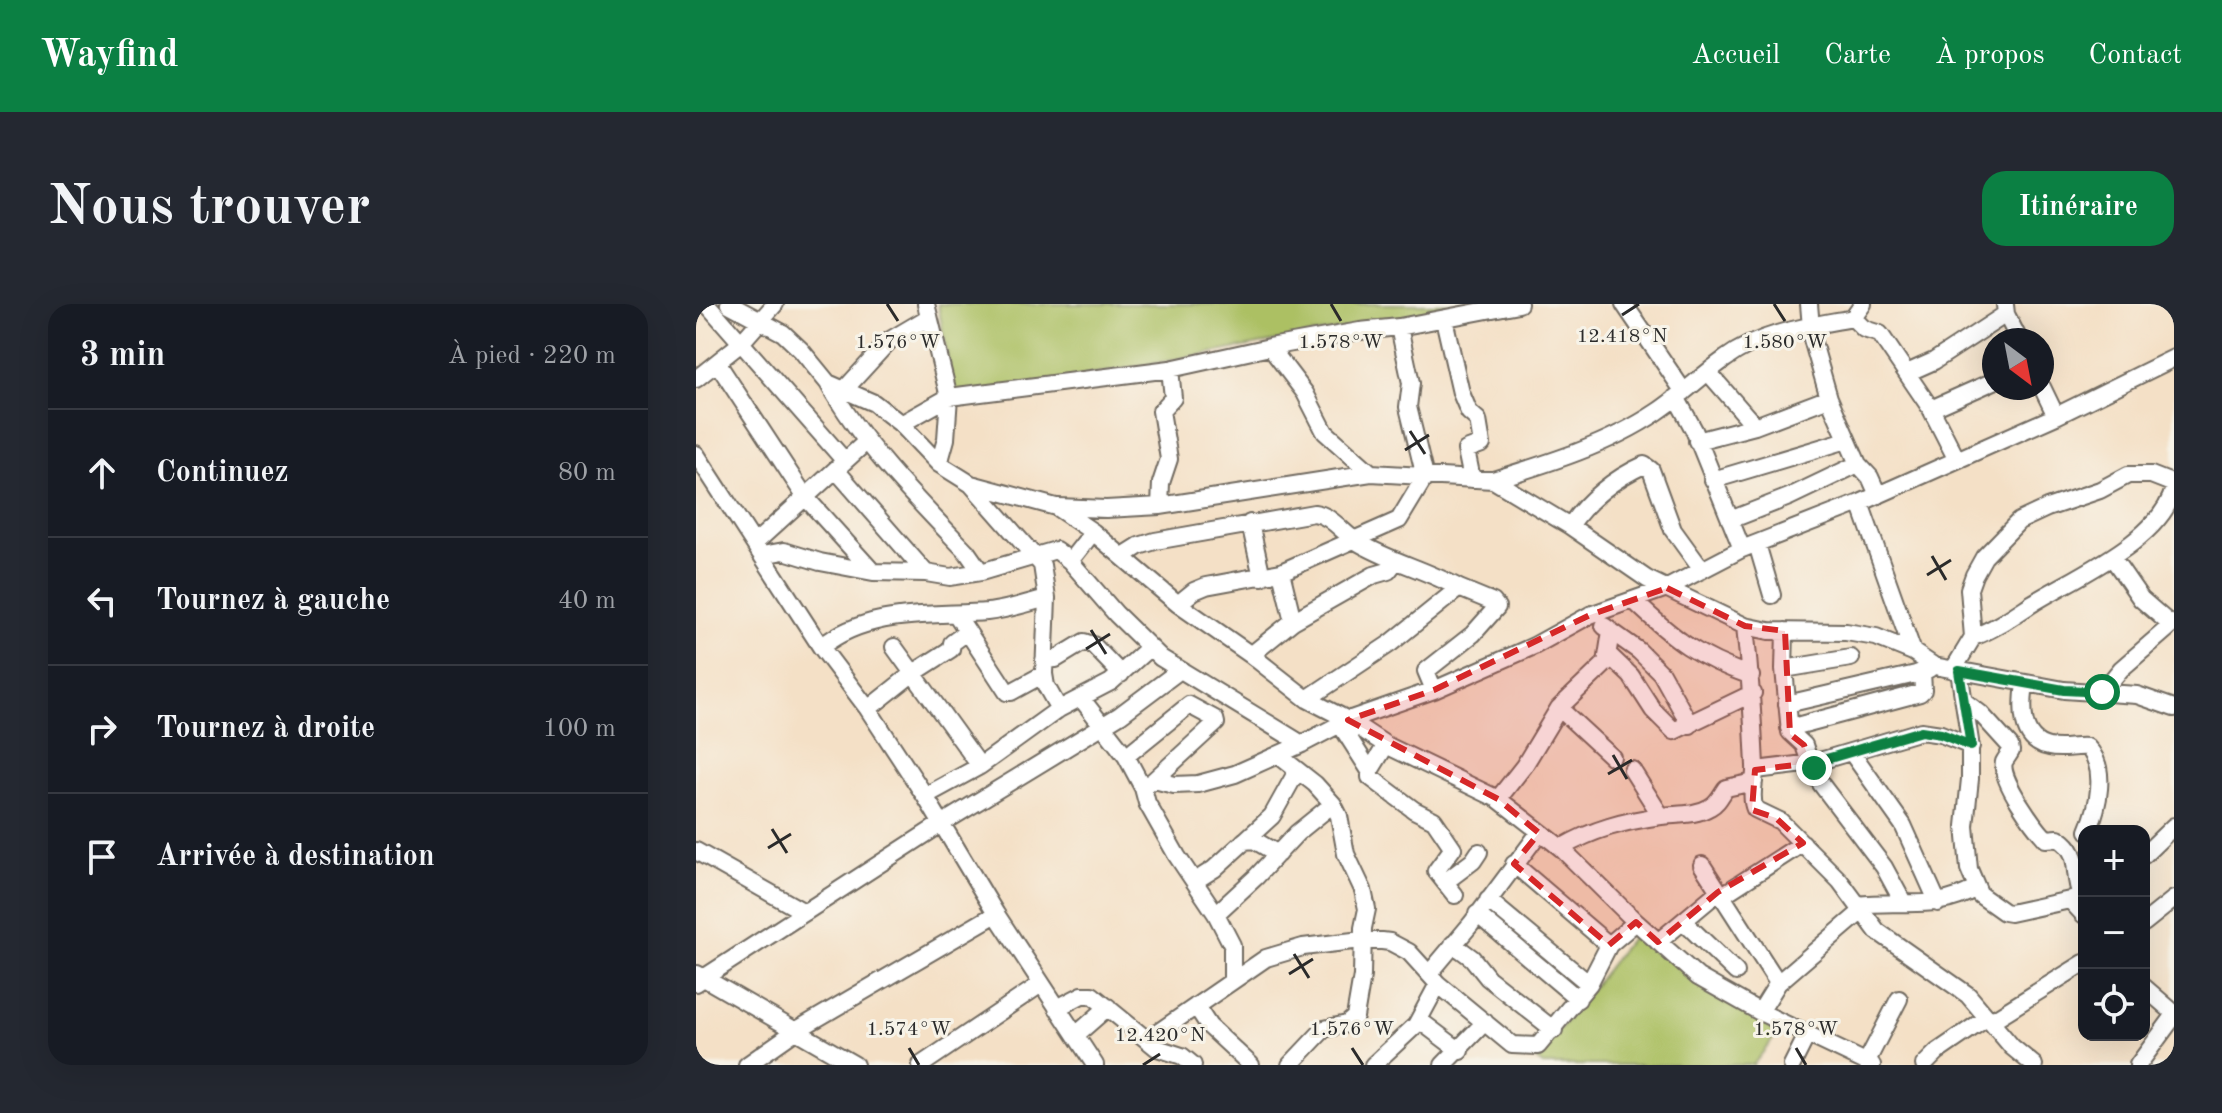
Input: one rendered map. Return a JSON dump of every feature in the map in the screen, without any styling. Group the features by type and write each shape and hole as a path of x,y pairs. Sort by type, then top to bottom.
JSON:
{"street":[{"path":"707,304 926,573"},
{"path":"729,304 783,333 801,350 828,383 841,407 867,441 967,552 981,572"},
{"path":"696,379 740,344 775,304"},
{"path":"901,424 949,397 1170,369 1270,347 1519,304"},
{"path":"1624,304 1680,394 1730,520 1750,546 1772,595"},
{"path":"1809,304 1812,339 1829,398 1858,464 1868,473 1878,495"},
{"path":"828,383 874,403 901,424 939,464 971,484 1056,507 1106,509 1160,506 1371,473 1493,480 1572,454 1635,424 1726,358 1756,342 1812,325 1853,318 1863,304"},
{"path":"1907,373 1934,361 2005,309 2014,328"},
{"path":"845,389 890,340 928,310 949,397 947,430 939,464"},
{"path":"1853,318 1864,329 1880,334 1931,409 1957,460"},
{"path":"1444,319 1461,393 1480,427 1482,444 1466,450 1472,479"},
{"path":"1178,604 1206,586 1281,572 1399,520 1425,477 1408,407 1411,383 1399,327"},
{"path":"1270,347 1305,393 1325,432 1371,473"},
{"path":"1148,784 1198,784 1217,780 1278,755 1344,722 1434,690 1534,646 1590,615 1667,588 1750,546 1860,503 2056,416 2174,358"},
{"path":"718,364 806,498 873,572"},
{"path":"1160,506 1161,483 1169,463 1161,411 1173,398 1170,369"},
{"path":"1708,372 1755,426"},
{"path":"1931,409 1982,386"},
{"path":"1697,441 1755,426 1829,398"},
{"path":"2048,400 2056,416"},
{"path":"1713,480 1847,440"},
{"path":"758,549 806,498 867,441"},
{"path":"696,454 821,647 868,709 925,796 996,914 1076,1035 1091,1064"},
{"path":"1730,520 1789,497 1858,464"},
{"path":"1570,526 1592,498 1644,465 1651,470 1673,530 1702,570"},
{"path":"1973,637 2001,625 2112,557 2163,513 2174,486 2151,475 2128,475 2090,495 2047,508 2019,521 1984,557 1969,589 1973,637 1956,670 1965,702 1971,746 1965,838 1969,869 1976,888 1980,895 2007,913 2078,896 2075,874 2078,852"},
{"path":"1493,480 1570,526 1647,579 1745,626 1862,634 1913,652"},
{"path":"971,484 1042,565 1047,598 1046,686 1059,709"},
{"path":"1860,503 1913,652 1928,669"},
{"path":"1056,507 1093,532 1178,604 1307,699 1386,745 1498,799 1561,848 1636,922 1698,977 1760,1012 1869,1064 1899,999"},
{"path":"1123,556 1155,541 1250,523 1321,514 1354,539 1395,562 1441,578 1493,602 1497,607 1473,634 1430,666 1426,675 1434,690"},
{"path":"1250,523 1262,577"},
{"path":"1070,561 1093,532"},
{"path":"758,549 784,551 820,562 873,572 926,573 950,577 981,572 1056,550 1150,647 1180,670 1302,744"},
{"path":"2102,692 2121,669 2173,624 2141,599 2112,557"},
{"path":"1251,655 1293,621 1374,575 1388,571 1395,562"},
{"path":"1281,572 1293,621"},
{"path":"1307,699 1391,643 1459,588"},
{"path":"821,647 838,633 881,618 989,612 1047,598"},
{"path":"1634,601 1682,644 1752,684"},
{"path":"956,614 1007,692 1084,642 1093,645 1121,674"},
{"path":"1590,615 1639,651 1661,673 1690,725"},
{"path":"1745,626 1752,684 1755,776 1752,800 1755,809 1776,818 1840,881 1877,931 1968,995 2012,1047 2034,1065"},
{"path":"1498,799 1524,766 1559,708 1602,668 1609,655 1611,631"},
{"path":"1785,631 1784,669 1792,736 1804,745 1821,784 1884,867 1903,902"},
{"path":"868,709 912,674 951,649 952,643 967,632"},
{"path":"894,647 980,766"},
{"path":"925,796 980,766 1059,709 1121,674 1150,647"},
{"path":"1609,655 1631,676 1653,710 1671,729 1678,731 1752,684"},
{"path":"1784,669 1851,658"},
{"path":"1789,728 1920,693 1928,669"},
{"path":"1787,704 1928,669 1956,670 2064,690 2137,695 2174,708"},
{"path":"855,1065 699,978 941,824 1102,727 1180,670"},
{"path":"2025,683 2022,718 2034,738 2046,747 2087,747 2093,753 2100,794 2091,825"},
{"path":"1081,698 1148,784 1147,803 1232,945 1232,979"},
{"path":"1965,702 1981,714 2010,746 2005,768 2025,813 2046,839 2059,838 2076,856"},
{"path":"1126,756 1189,705 1215,719 1216,723 1148,784"},
{"path":"1559,708 1612,757"},
{"path":"1344,722 1370,771 1370,777 1414,810 1434,820 1449,839 1453,850 1436,871 1450,889 1479,852"},
{"path":"1561,848 1585,834 1621,822 1708,809 1726,788 1755,776 1852,753 1921,731 1941,734 1971,746"},
{"path":"1370,771 1386,745"},
{"path":"1852,753 1903,825 1938,903"},
{"path":"1278,755 1333,804 1339,816 1346,854 1366,899 1359,1002 1355,1017 1347,1024 1324,1029 1290,1065"},
{"path":"1632,770 1661,816"},
{"path":"1195,881 1214,869 1272,816 1297,771"},
{"path":"1216,914 1297,833 1333,804"},
{"path":"2150,849 2174,826"},
{"path":"1382,1062 1419,1020 1433,979 1453,944 1539,833"},
{"path":"1244,841 1254,840 1278,854"},
{"path":"1658,942 1720,894 1803,843"},
{"path":"696,851 804,912"},
{"path":"1514,864 1609,945"},
{"path":"1702,865 1778,983"},
{"path":"1760,1012 1778,983 1860,908 1903,902 1938,903 1976,888"},
{"path":"2150,918 2174,899"},
{"path":"1488,900 1589,984"},
{"path":"747,1065 797,1030 996,914"},
{"path":"1477,914 1578,999"},
{"path":"1683,921 1736,972"},
{"path":"1147,1040 1266,958 1303,947 1364,941 1390,942 1402,947 1433,979 1515,1046 1538,1046 1589,984 1609,945 1636,922"},
{"path":"1453,944 1472,958 1488,978 1554,1030"},
{"path":"1924,1065 1937,1052 2078,967"},
{"path":"921,1065 1041,984"},
{"path":"2138,1065 2174,1014 2150,992"},
{"path":"1057,1008 1082,995 1092,995 1157,1048 1182,1056 1193,1065"},
{"path":"1196,1006 1209,1026 1251,1065"},
{"path":"1076,1035 1108,1007"},
{"path":"1419,1020 1460,1051"},
{"path":"1443,1065 1485,1022"},
{"path":"1792,1065 1807,1035"},
{"path":"1831,1065 1838,1049"}],"highlighted area":[{"path":"1667,588 1745,626 1785,631 1790,734 1804,745 1810,763 1755,770 1752,810 1776,818 1803,843 1718,892 1658,942 1636,922 1609,945 1514,864 1539,833 1498,799 1348,720 1434,690 1590,615"}],"green space":[{"path":"938,304 1478,304 955,400"},
{"path":"1638,929 1777,1034 1753,1065 1543,1065 1536,1060"}],"route":[{"path":"1814,768 1813,763 1926,730 1971,746 1959,671 2064,690 2102,692"}]}
